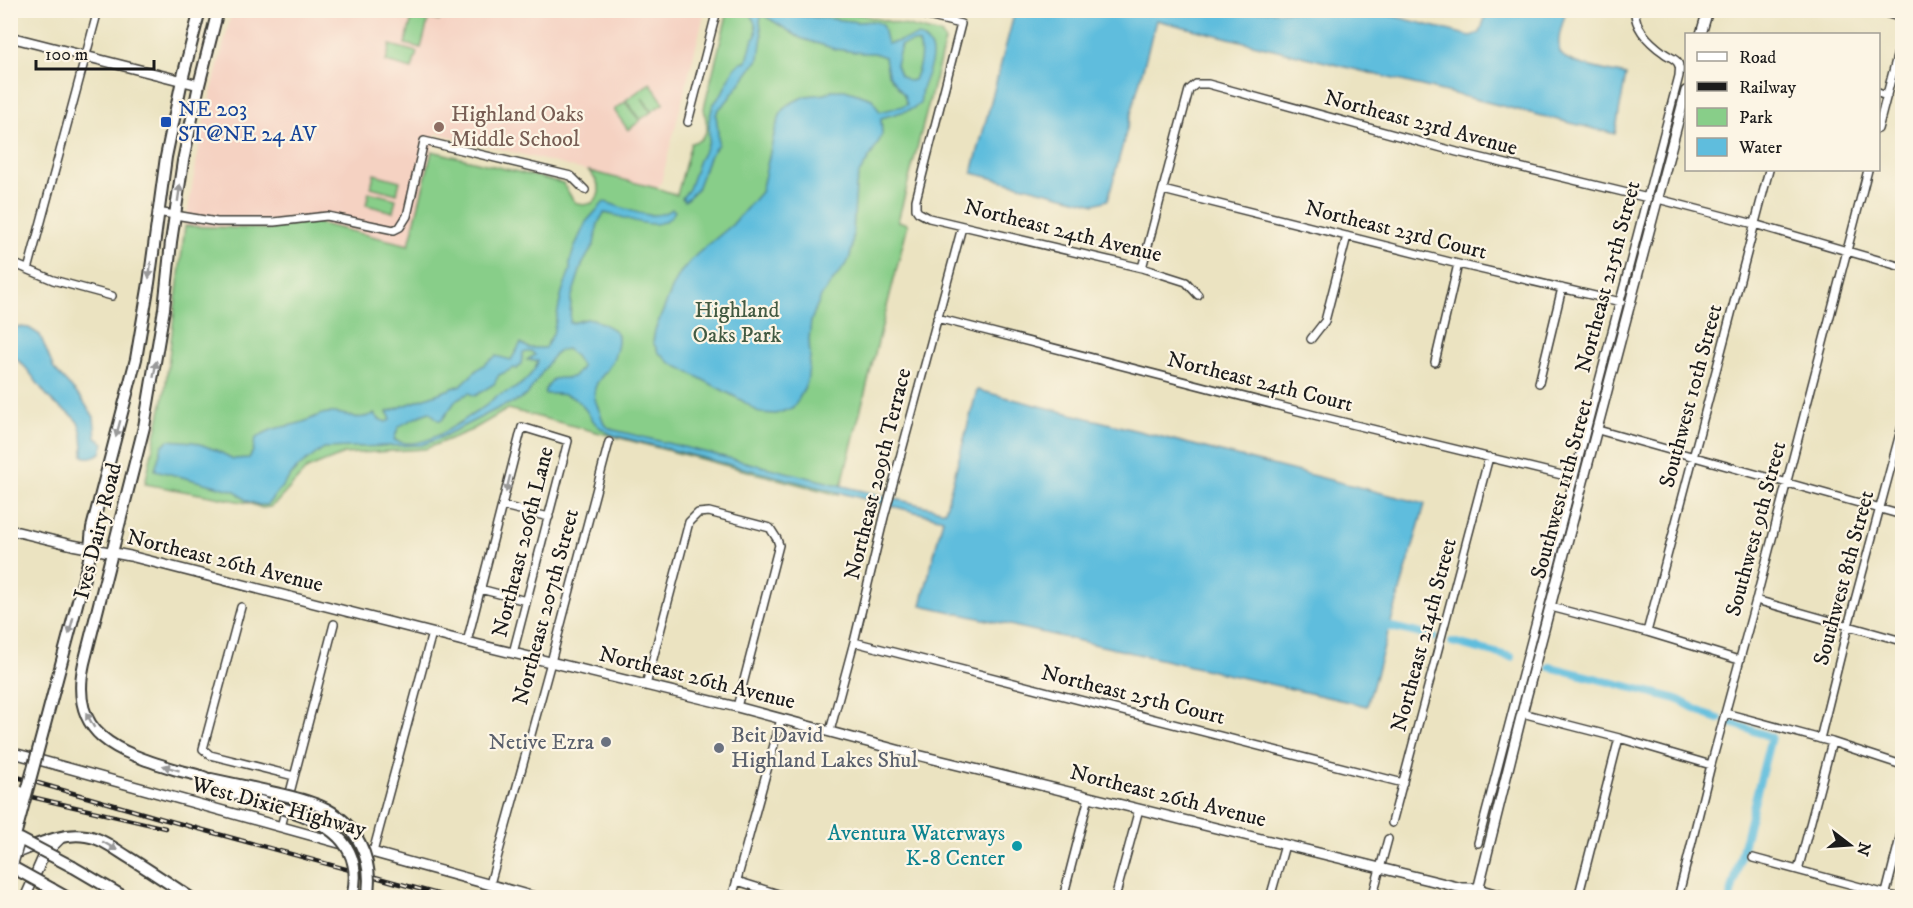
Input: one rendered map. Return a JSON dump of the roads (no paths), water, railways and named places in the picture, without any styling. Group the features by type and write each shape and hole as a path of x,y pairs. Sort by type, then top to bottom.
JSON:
{"main road":[{"name":"Ives Dairy Road","path":"10,850 89,559 92,528 140,338 166,157 200,10"},
{"name":"Ives Dairy Road","path":"218,10 183,161 164,309 144,427 81,674 81,693 87,715 98,733 122,751 208,779 224,789 316,820 328,827 348,851 355,882 352,897"},
{"path":"10,810 18,801 21,788 31,777"},
{"path":"208,779 225,781 322,806 335,815 349,827 358,840 368,864 367,897"},
{"path":"15,836 126,897"},
{"path":"10,855 47,840 81,836 98,840 191,897"},
{"path":"11,868 69,897"}],"street":[{"path":"28,270 98,10"},
{"path":"688,122 717,10"},
{"name":"Northeast 24th Avenue","path":"902,10 961,24 916,200 916,209 921,215 962,227 1142,268 1186,282 1198,295"},
{"name":"Northeast 215th Street","path":"1478,843 1621,302 1653,199 1680,67 1637,27 1635,10"},
{"path":"1701,33 1708,10"},
{"path":"1879,10 1902,17"},
{"path":"10,37 199,85"},
{"path":"1880,122 1902,37"},
{"name":"Northeast 23rd Avenue","path":"1163,190 1189,90 1196,84 1208,84 1457,152 1755,225 1902,267"},
{"name":"Southwest 11th Street","path":"1477,893 1522,713 1598,430 1653,199 1685,93"},
{"path":"1880,94 1887,96"},
{"path":"157,212 217,222 240,223 327,216 394,230 400,227 406,216 424,141 572,176 585,190"},
{"name":"Southwest 10th Street","path":"1647,632 1768,171"},
{"name":"Southwest 9th Street","path":"1678,897 1868,171"},
{"path":"1142,268 1163,190"},
{"name":"Northeast 23rd Court","path":"1163,190 1458,264 1621,302"},
{"name":"Northeast 209th Terrace","path":"830,731 962,227"},
{"path":"1311,339 1325,321 1347,236"},
{"path":"10,262 53,280 112,296"},
{"path":"1435,362 1458,264"},
{"path":"1539,383 1562,288"},
{"name":"Northeast 24th Court","path":"937,318 1303,412 1574,478"},
{"name":"Southwest 8th Street","path":"1820,739 1902,426"},
{"name":"Northeast 206th Lane","path":"503,506 522,427 568,441 513,653"},
{"path":"1598,430 1902,515"},
{"name":"Northeast 207th Street","path":"490,884 609,442"},
{"name":"Northeast 214th Street","path":"1392,823 1489,457"},
{"path":"467,642 503,506 549,517"},
{"path":"646,685 689,522 698,513 710,512 770,528 779,545 736,707"},
{"name":"Northeast 26th Avenue","path":"10,530 113,553 736,707 901,751 1477,893"},
{"path":"480,589 526,601"},
{"path":"1756,600 1902,641"},
{"path":"241,607 204,740 204,752 294,776"},
{"path":"1551,607 1647,632 1739,660"},
{"path":"281,828 334,624"},
{"path":"373,852 432,633"},
{"name":"Northeast 25th Court","path":"854,642 1403,783"},
{"path":"1522,713 1711,765"},
{"path":"1725,713 1832,742 1902,765"},
{"path":"732,897 782,719"},
{"path":"1578,897 1619,738"},
{"path":"1798,870 1832,742"},
{"name":"West Dixie Highway","path":"10,752 538,897"},
{"path":"1063,897 1089,797"},
{"path":"1115,897 1140,809"},
{"path":"1886,893 1902,830"},
{"name":"Ives Dairy Road","path":"11,868 15,836"},
{"path":"25,897 44,855 60,839"},
{"path":"1372,897 1388,839"},
{"path":"1270,897 1285,845"},
{"path":"1753,858 1901,897"},
{"path":"736,881 791,897"},
{"path":"1477,893 1512,897"}],"water":[{"path":"752,11 781,11 858,22 873,21 882,24 888,44 918,36 926,41 932,53 920,104 912,109 881,118 882,134 859,174 856,186 852,249 849,260 822,295 811,321 807,383 792,408 776,414 760,413 741,400 669,362 658,352 653,342 655,330 672,289 680,273 696,255 732,225 761,192 775,130 780,115 787,105 805,96 826,94 832,90 845,90 872,99 880,112 907,105 904,95 888,74 885,57 874,53 835,49 800,38 762,14 759,58 718,110 716,115 718,144 709,157 697,189 685,201 682,198 689,189 699,160 709,142 709,120 713,105 734,69 741,62 747,61 756,35","holes":["919,43 921,53 919,66 914,80 909,81 900,75 896,65 901,45"]},
{"path":"1015,11 1374,11 1470,36 1480,33 1487,11 1566,11 1559,42 1563,56 1590,67 1626,75 1615,134 1156,20 1108,200 1095,204 972,173"},
{"path":"604,202 647,215 656,215 672,209 675,211 669,219 652,224 604,213 598,223 594,244 582,265 571,299 570,323 593,319 617,333 615,356 597,383 594,393 603,422 614,430 945,511 977,390 1425,504 1367,706 921,605 943,519 613,435 596,424 574,398 563,394 545,394 545,390 553,379 570,378 582,367 575,356 566,349 558,351 551,359 527,395 438,439 422,445 324,448 297,468 267,505 247,501 235,491 155,470 162,446 168,440 194,442 233,459 249,458 255,439 273,429 328,413 357,417 374,414 386,422 390,420 387,412 461,385 496,356 511,360 521,343 529,348 545,348 553,334 562,292 570,270 570,261 586,222","holes":["532,352 535,355 527,360 538,361 537,365 522,384 495,397 481,409 432,438 413,443 394,440 398,428 408,421 430,412 438,420 442,420 457,399 469,393 475,396 494,384 499,375 514,368 517,369 521,364 523,353"]},
{"path":"11,326 29,328 40,335 54,369 81,398 94,417 96,438 104,443 101,453 90,457 83,456 81,430 78,423 52,401 23,364 11,355"}],"waterway":[{"path":"1379,624 1434,637"},
{"path":"1452,642 1511,657"},
{"path":"1550,667 1677,699 1719,719"},
{"path":"1728,722 1771,737 1730,898"}],"railway":[{"path":"10,775 452,898"},
{"path":"10,792 165,828"}],"place":[{"name":"NE 203 ST@NE 24 AV","path":"166,122"},
{"name":"Highland Oaks Middle School","path":"439,127"},
{"name":"Netive Ezra","path":"606,742"},
{"name":"Beit David Highland Lakes Shul","path":"719,748"},
{"name":"Aventura Waterways K-8 Center","path":"1017,846"}],"park label":[{"name":"Highland Oaks Park","path":"737,322"}]}
